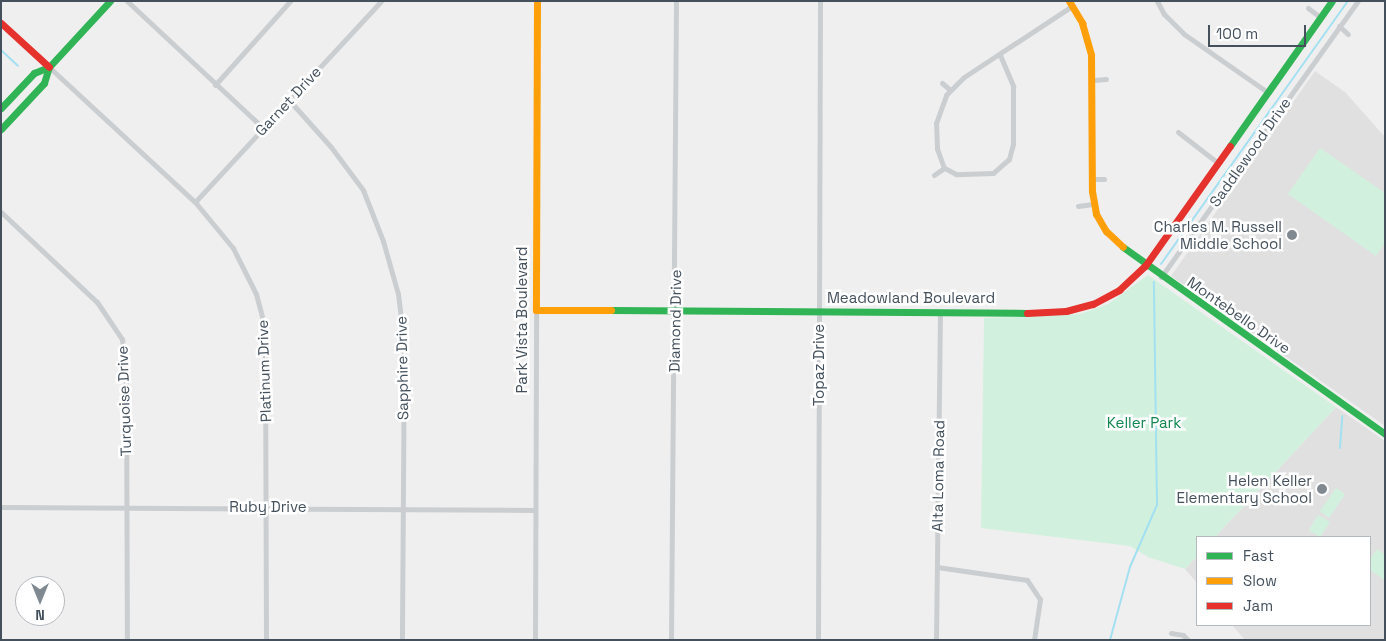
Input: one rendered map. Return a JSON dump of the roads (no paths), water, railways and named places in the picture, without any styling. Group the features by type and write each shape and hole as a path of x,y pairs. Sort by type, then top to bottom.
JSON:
{"street":[{"path":"1,129 44,83 50,67 110,1"},
{"path":"127,1 263,128"},
{"path":"215,85 290,1"},
{"name":"Garnet Drive","path":"195,202 381,1"},
{"name":"Park Vista Boulevard","path":"535,640 537,1"},
{"name":"Diamond Drive","path":"671,640 676,1"},
{"name":"Topaz Drive","path":"818,640 820,1"},
{"path":"1157,1 1164,14 1184,34 1267,92"},
{"name":"Meadowland Boulevard","path":"536,310 1052,312 1080,309 1119,290 1145,266 1332,1"},
{"name":"Saddlewood Drive","path":"1161,277 1358,1"},
{"path":"1000,55 1013,86 1013,144 1009,159 1000,170 985,175 956,174 944,168 938,155 936,123 941,102 950,90 1070,4"},
{"name":"Montebello Drive","path":"1070,4 1088,41 1094,80 1092,179 1094,204 1106,231 1145,266 1385,434"},
{"path":"1308,8 1320,17"},
{"path":"1,23 50,67"},
{"path":"1339,26 1348,34"},
{"path":"1,108 34,73 50,67"},
{"name":"Platinum Drive","path":"50,67 195,202 238,256 262,312 268,507 266,640"},
{"path":"1094,80 1106,80"},
{"path":"942,83 950,90"},
{"name":"Sapphire Drive","path":"289,100 355,177 374,216 393,275 404,343 402,640"},
{"path":"1178,132 1218,163"},
{"path":"934,176 944,168"},
{"path":"1092,179 1104,180"},
{"path":"1078,206 1094,204"},
{"name":"Turquoise Drive","path":"1,212 97,302 118,328 125,354 128,507 127,640"},
{"name":"Alta Loma Road","path":"936,640 940,312"},
{"name":"Ruby Drive","path":"1,507 268,507 534,510"},
{"path":"937,567 1027,580 1040,599 1034,640"},
{"path":"1171,633 1183,634 1188,640"}],"waterway":[{"path":"1161,264 1348,1"},
{"path":"1,50 18,66"},
{"path":"1110,640 1130,567 1157,505 1154,282"},
{"path":"1340,448 1342,416"}],"place":[{"name":"Charles M. Russell Middle School","path":"1292,235"},
{"name":"Helen Keller Elementary School","path":"1322,489"}],"park label":[{"name":"Keller Park","path":"1144,423"}]}
